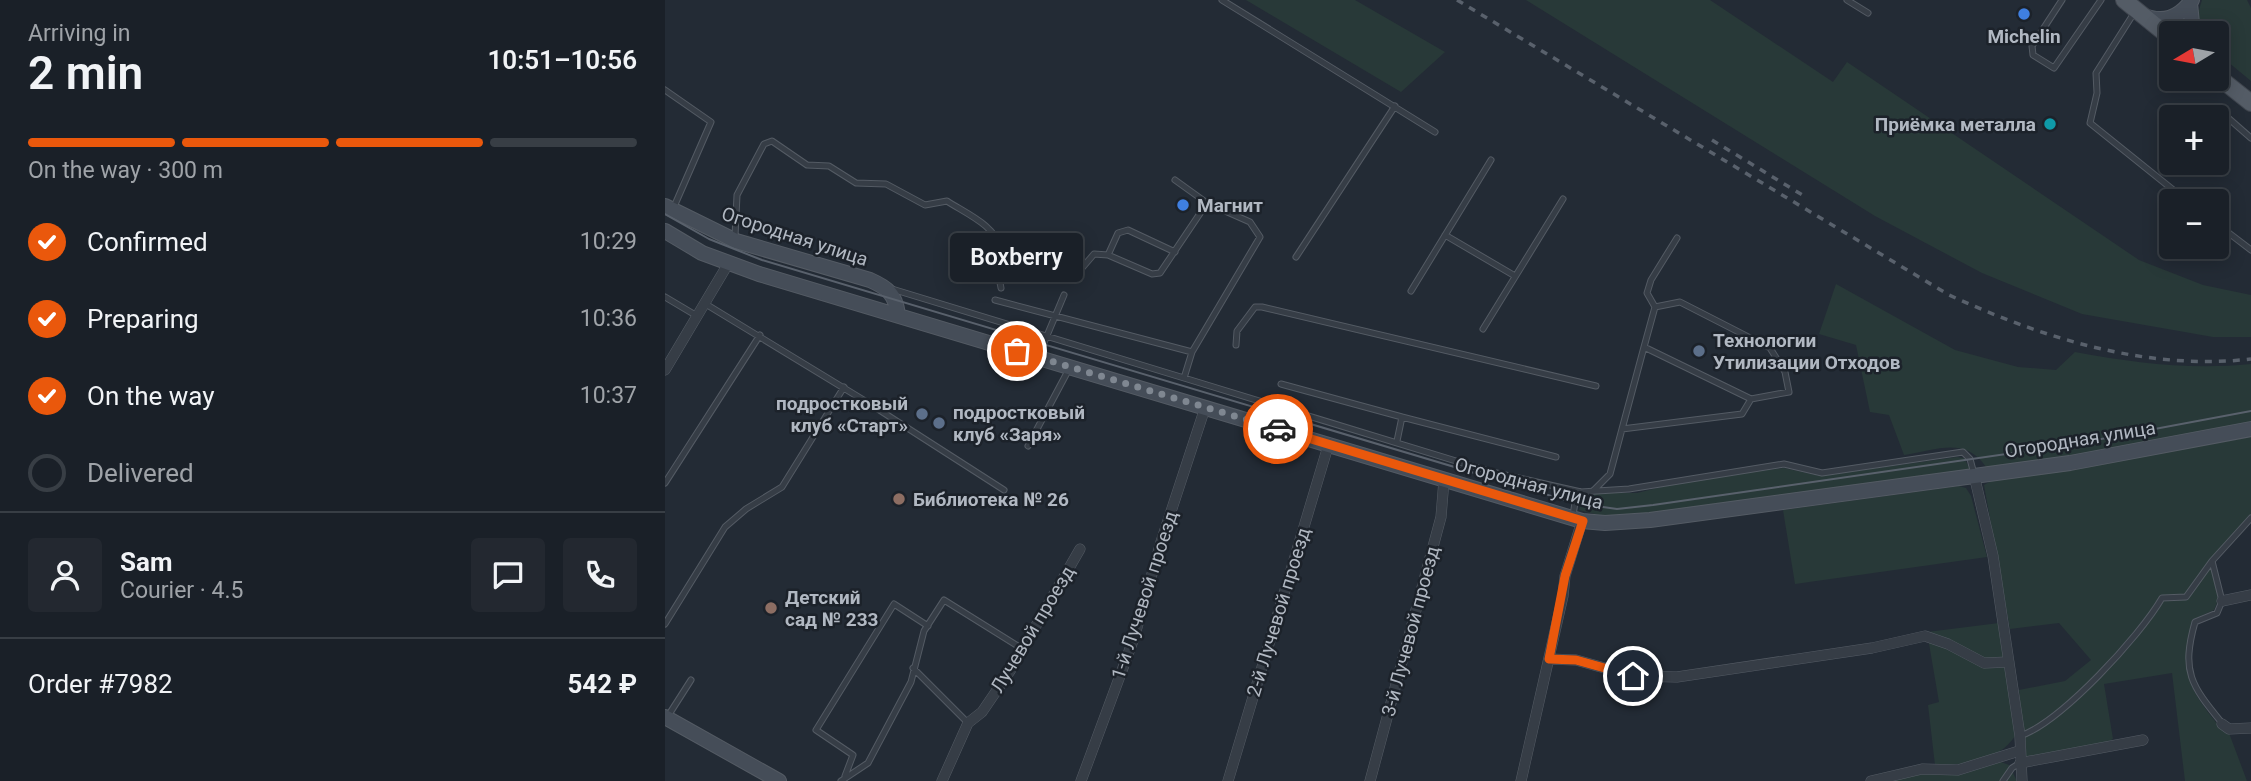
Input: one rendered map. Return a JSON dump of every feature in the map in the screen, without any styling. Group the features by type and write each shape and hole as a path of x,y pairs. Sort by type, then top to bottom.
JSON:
{"main road":[{"path":"2131,6 2159,29"},
{"path":"2229,85 2251,103"}],"street":[{"path":"2131,6 2156,19 2173,17 2191,1"},
{"path":"2191,1 2192,21"},
{"name":"Огородная улица","path":"669,208 736,241 889,289"},
{"name":"Огородная улица","path":"665,231 702,253 728,264 1329,443 1577,520 1605,523 1650,520 2070,463 2251,429"},
{"path":"665,370 728,264"},
{"path":"889,289 895,299 898,314"},
{"name":"1-й Лучевой проезд","path":"1081,781 1134,638 1161,542 1205,408"},
{"name":"2-й Лучевой проезд","path":"1228,781 1329,443"},
{"path":"1974,475 1993,556 2020,736 2022,781"},
{"name":"3-й Лучевой проезд","path":"1370,781 1441,517 1444,480"},
{"path":"1521,781 1577,520"},
{"name":"Лучевой проезд","path":"942,781 968,723 989,702 1010,671 1080,549"},
{"path":"2222,601 2251,595"},
{"path":"1549,659 1576,660 1633,676 1677,677 1872,648 1926,636 1984,663 2008,662"},
{"path":"666,718 779,781"},
{"path":"2222,724 2229,729 2251,727"},
{"path":"2020,763 2143,740"},
{"path":"1871,781 1922,769 1958,770 2019,751"}],"lane":[{"path":"1222,0 1434,132"},
{"path":"1847,0 1868,13"},
{"path":"2062,0 2032,46 2033,55 2054,68 2101,0"},
{"path":"2131,6 2096,74 2097,93 2090,122 2172,189"},
{"path":"665,90 711,122 669,208"},
{"path":"1296,257 1395,106"},
{"path":"2229,119 2251,138"},
{"path":"736,241 733,227 737,195 764,144 772,141 807,165 829,166 856,183 886,184 925,205 947,201 995,233 1001,251 997,271 1001,288"},
{"path":"1411,291 1491,160"},
{"path":"1175,180 1207,203 1250,222 1260,237 1192,352 1184,378"},
{"path":"1483,329 1563,199"},
{"path":"1076,275 1094,254 1108,255 1156,274 1163,270 1207,203"},
{"path":"1108,255 1118,233 1128,230 1175,252"},
{"path":"2229,233 2251,250"},
{"path":"1445,235 1515,276"},
{"path":"1593,491 1610,474 1655,307 1647,293 1651,280 1677,238"},
{"path":"889,289 1492,472 1581,492 1629,488 1784,464 1822,473 1963,452 1970,460 1974,475"},
{"path":"1038,357 1064,295"},
{"path":"665,297 697,316"},
{"path":"995,300 1192,352"},
{"path":"1644,346 1751,399 1789,392 1785,372 1770,348 1680,302 1655,307"},
{"path":"704,303 844,387 1004,490"},
{"path":"1236,345 1237,331 1255,307 1262,307 1596,386"},
{"path":"665,484 760,335"},
{"path":"1028,446 1070,366"},
{"path":"1281,384 1556,457"},
{"path":"665,624 726,527 746,509 782,487 844,387"},
{"path":"1622,429 1742,414 1751,399"},
{"path":"1397,441 1402,417"},
{"path":"1577,520 1575,503 1581,492"},
{"path":"2020,736 2029,733 2072,700 2148,623 2162,598 2186,597 2212,561 2251,518"},
{"path":"2212,561 2222,601 2217,613 2195,622 2187,648 2193,687 2222,724"},
{"path":"843,778 868,763 911,682 927,626 944,600 1021,648"},
{"path":"843,778 853,755 816,730 894,604 927,626"},
{"path":"913,668 968,723"},
{"path":"666,718 691,680"},
{"path":"2003,781 2012,768 2020,763"}],"shaded area":[{"path":"1246,0 1355,0 1445,52 1401,92"},
{"path":"1526,0 1710,0 1833,82 1847,62 2139,260 2203,285 2251,295 2251,337 2213,337 2082,314 1982,273 1875,216"},
{"path":"2202,0 2247,0 2251,8 2251,81 2229,63 2229,21 2198,21"},
{"path":"1836,284 1955,350 2018,367 2056,370 2075,352 2163,364 2251,364 2251,422 2070,456 1986,467 1978,457 1960,448 1939,448 1904,455 1889,415 1870,412 1856,345 1819,334"},
{"path":"2251,437 2251,523 2211,566 2219,598 2214,610 2194,619 2187,668 2194,691 2201,702 2222,730 2229,733 2247,781 2185,781 2172,673 2104,684 2113,739 2093,749 2030,759 2024,757 2019,690 2065,681 2091,660 2059,623 2010,629 1984,485 1991,481"},
{"path":"1964,458 1970,469 1649,514 1606,517 1579,510 1582,501 1596,493 1637,493 1693,479 1784,468 1820,476"},
{"path":"1959,486 1966,488 1971,496 1987,557 1795,584 1783,510"},
{"path":"1999,623 2015,736 2008,745 1990,757 1969,763 1935,765 1928,705 1939,702 1927,632"},
{"path":"2001,762 2009,765 2017,781 1887,781 1923,772 1960,775"}],"tram line":[{"path":"665,214 709,239 762,260 1575,503 1617,509 2069,445 2251,411"}],"railway":[{"path":"1457,0 1949,295 2021,325 2096,348 2173,360 2251,359"},
{"path":"1712,140 1804,196"}],"way so far":[{"path":"1017,351 1278,429"}],"place":[{"name":"Michelin","path":"2024,14"},
{"name":"Приёмка металла","path":"2050,124"},
{"name":"Магнит","path":"1183,205"},
{"name":"Boxberry","path":"1017,351"},
{"name":"Технологии Утилизации Отходов","path":"1699,351"},
{"name":"подростковый клуб «Старт»","path":"922,414"},
{"name":"подростковый клуб «Заря»","path":"939,423"},
{"name":"Библиотека № 26","path":"899,499"},
{"name":"Детский сад № 233","path":"771,608"}],"route":[{"path":"1278,429 1583,521 1565,576 1549,659 1556,662 1576,660 1633,676"}]}
